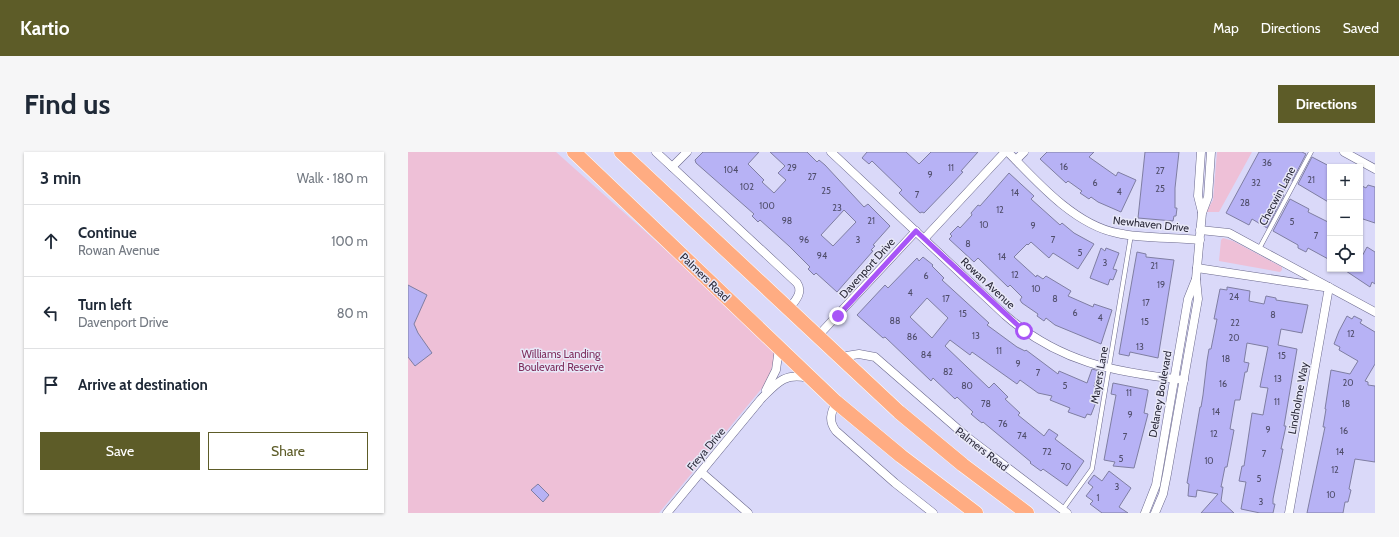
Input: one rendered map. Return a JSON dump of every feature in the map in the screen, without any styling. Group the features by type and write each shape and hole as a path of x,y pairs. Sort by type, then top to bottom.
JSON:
{"highway":[{"name":"Palmers Road","path":"574,152 836,402 901,456 976,513"},
{"path":"621,152 839,358 963,465 1027,513"}],"street":[{"path":"656,152 797,283 800,287 800,292 788,310"},
{"path":"672,167 686,152"},
{"name":"Rowan Avenue","path":"832,152 1010,319 1034,338 1068,356 1109,368 1184,380"},
{"path":"924,239 1006,152"},
{"name":"Newhaven Drive","path":"1006,152 1066,207 1084,220 1106,230 1131,235 1200,240"},
{"path":"1016,160 1024,152"},
{"name":"Delaney Boulevard","path":"1201,152 1198,196 1202,213"},
{"name":"Delaney Boulevard","path":"1155,513 1165,487 1198,299 1196,279 1200,230 1202,213 1208,197 1211,152"},
{"path":"1344,152 1375,169"},
{"path":"1200,230 1229,233 1375,312"},
{"name":"Davenport Drive","path":"817,337 916,231"},
{"path":"1288,281 1292,267"},
{"path":"1197,268 1329,287"},
{"name":"Delaney Boulevard","path":"1145,513 1156,485 1188,297 1196,279"},
{"name":"Lindholme Way","path":"1289,513 1329,287"},
{"name":"Freya Drive","path":"761,400 773,379 779,358 779,348"},
{"name":"Palmers Road","path":"839,358 859,354 875,357 967,437 1065,511"},
{"name":"Freya Drive","path":"667,513 761,400 785,378 798,375 813,379"},
{"path":"836,402 830,421 836,431 895,483 933,513"},
{"path":"701,472 748,513"}],"lane":[{"name":"Checwin Lane","path":"1259,249 1311,152"},
{"name":"Mayers Lane","path":"1065,511 1092,469 1131,235"}],"green space":[{"name":"Williams Landing Boulevard Reserve","path":"408,152 556,152 777,349 768,381 659,513 408,513"},
{"path":"1217,152 1252,152 1219,212 1206,212 1213,200"},
{"path":"1223,238 1233,241 1282,267 1282,270 1280,272 1219,261 1221,240"}],"building":[{"path":"703,152 759,152 748,164 764,180 762,182 774,193 786,180 778,173 785,166 770,152 807,152 817,162 819,160 825,165 864,207 868,204 890,226 873,245 875,246 871,250 873,251 837,292 816,273 814,275 808,269 810,267 789,246 760,220 758,222 752,216 754,214 696,163 695,160","holes":["844,210 856,222 833,246 821,235"]},
{"path":"867,152 906,152 919,164 931,152 978,152 950,186 924,213 920,213 899,193 902,190 872,161 869,164 862,158"},
{"path":"1047,152 1094,152 1089,157 1116,176 1118,172 1136,180 1121,212 1098,202 1091,197 1089,199 1080,193 1082,191 1068,181 1066,183 1040,159"},
{"path":"1145,152 1179,152 1175,188 1175,208 1177,208 1176,216 1174,216 1173,221 1138,218"},
{"path":"1259,152 1302,152 1306,154 1292,181 1290,180 1282,194 1284,195 1267,228 1252,219 1249,225 1226,213"},
{"path":"1312,157 1327,165 1327,201 1298,184"},
{"path":"1009,173 1034,196 1031,199 1060,225 1062,223 1074,233 1094,244 1078,269 1053,253 1049,258 1031,242 1014,257 1036,277 1037,275 1043,279 1046,276 1071,291 1068,296 1093,307 1094,304 1112,310 1101,344 1055,325 1046,318 1044,321 1037,316 1038,314 1022,303 1020,300 1022,297 1010,285 1008,287 978,258 974,262 949,239 952,236 950,234 958,226 960,228 972,215 971,213 978,205 980,206"},
{"path":"1368,185 1375,187 1375,223 1363,219 1363,186 1366,188"},
{"path":"1290,199 1309,209 1308,212 1327,222 1327,258 1308,248 1306,252 1298,248 1298,245 1273,231"},
{"path":"1367,247 1375,252 1375,284 1372,282 1370,287 1348,272 1363,272 1363,254"},
{"path":"1101,248 1105,251 1106,248 1119,253 1113,269 1117,270 1113,280 1110,279 1108,285 1090,278"},
{"path":"1137,252 1146,254 1146,257 1174,260 1158,358 1130,352 1129,356 1119,354"},
{"path":"923,257 933,265 932,266 944,278 942,280 989,323 987,325 1017,347 1025,351 1026,350 1058,374 1059,371 1087,383 1092,369 1099,371 1094,386 1096,387 1091,400 1096,402 1091,415 1087,414 1085,418 1068,412 1070,408 1050,400 1052,396 1038,393 1020,380 1017,384 972,352 970,355 950,340 945,346 989,388 994,383 1008,397 1005,399 1020,413 1018,415 1044,436 1049,429 1058,435 1055,439 1084,461 1067,486 1043,469 1041,471 1030,463 1031,462 983,422 982,423 971,414 973,412 957,397 955,399 933,378 931,381 885,337 883,338 857,315 885,285 888,288 917,258 919,261","holes":["927,298 948,318 932,338 910,317"]},
{"path":"408,285 427,295 414,324 418,333 432,353 415,366 408,357"},
{"path":"1227,287 1250,291 1249,301 1264,304 1266,296 1276,298 1276,300 1308,305 1302,333 1281,329 1278,345 1297,349 1284,426 1286,426 1281,449 1283,449 1273,499 1273,504 1275,504 1273,513 1260,513 1241,509 1246,482 1239,481 1242,466 1244,466 1252,413 1263,415 1268,388 1260,387 1268,347 1247,343 1244,362 1249,363 1247,372 1245,372 1240,400 1235,400 1230,429 1234,430 1227,467 1225,467 1221,487 1223,487 1221,501 1234,513 1201,513 1218,494 1197,490 1196,497 1188,496 1189,484 1187,483 1203,395 1209,349 1211,349 1217,319 1214,319 1220,289 1227,290"},
{"path":"1347,316 1352,319 1354,316 1362,320 1360,323 1375,332 1375,364 1365,381 1368,382 1368,385 1375,386 1375,462 1355,459 1349,489 1351,490 1348,502 1345,502 1343,513 1307,513 1325,427 1323,427 1331,370 1350,374 1358,361 1339,350 1340,347 1334,344"},
{"path":"1113,383 1148,390 1144,413 1148,414 1134,468 1113,466 1115,462 1104,460 1116,395 1111,394"},
{"path":"1109,471 1131,488 1119,507 1128,513 1102,513 1090,504 1093,501 1086,496 1093,487 1088,483 1094,475 1102,481"},
{"path":"538,484 549,495 543,502 531,490"}],"route":[{"path":"838,316 893,258 916,231 1024,331"}]}
